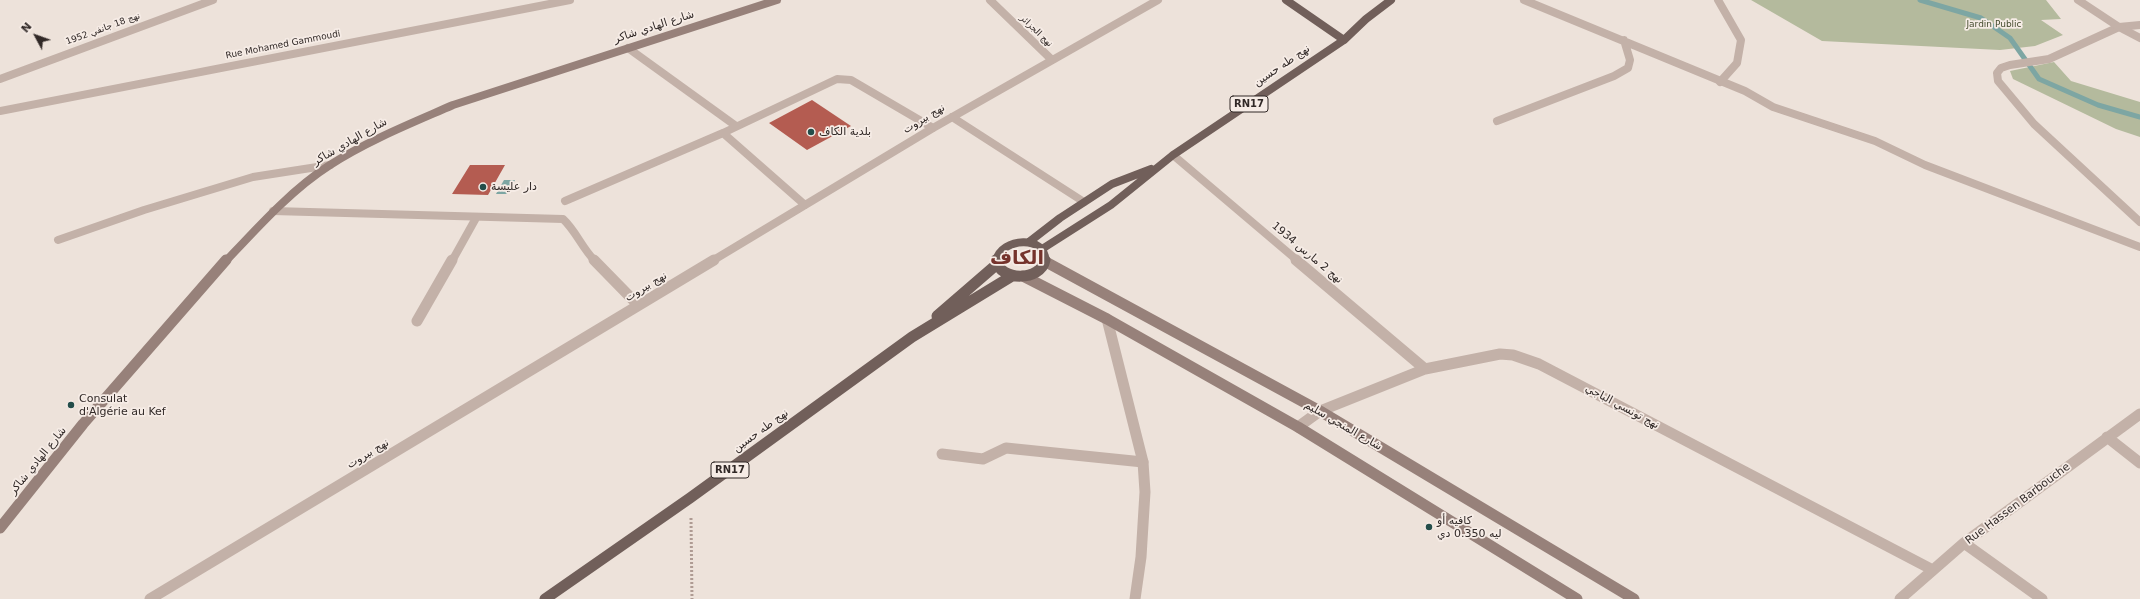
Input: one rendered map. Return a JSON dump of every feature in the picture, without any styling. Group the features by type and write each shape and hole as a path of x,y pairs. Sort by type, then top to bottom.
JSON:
{"main road":[{"name":"شارع الهادي شاكر","path":"0,528 83,424 211,276 273,211 330,165 401,127 454,105 777,0"},
{"path":"1286,0 1344,40"},
{"name":"نهج طه حسين","path":"1042,249 1073,231 1133,189 1155,168 1173,155 1344,40 1366,19 1391,0"},
{"name":"نهج طه حسين","path":"1029,242 1084,202 1112,184 1155,168"},
{"path":"1017,276 1002,272 996,265 995,257 999,250 1007,244 1029,242 1042,249 1046,255 1046,262"},
{"name":"RN17","path":"1017,276 1033,274 1041,269 1046,262"},
{"name":"شارع المنجي سليم","path":"1046,262 1320,412 1634,599"},
{"name":"نهج طه حسين","path":"546,599 690,498 912,337 996,265"},
{"name":"نهج طه حسين","path":"912,337 1017,276"},
{"name":"شارع المنجي سليم","path":"1017,276 1107,319 1298,427 1577,599"}],"street":[{"name":"نهج 18 جانفي 1952","path":"0,79 214,0"},
{"name":"Rue Mohamed Gammoudi","path":"0,111 570,0"},
{"name":"نهج الجزائر","path":"990,0 1051,59"},
{"name":"نهج بيروت","path":"150,599 933,128 1051,59 1158,0"},
{"path":"1524,0 1745,91 1773,107 1875,142 1925,165 2140,247"},
{"path":"1718,0 1741,40 1737,63 1720,82"},
{"path":"2078,0 2119,27 2140,38"},
{"path":"2140,25 2119,27 2049,59 2010,64 2001,68 1997,72 1998,81 2034,124 2140,222"},
{"path":"1497,121 1628,68 1630,60 1624,40"},
{"path":"628,48 736,126"},
{"path":"565,201 723,133 828,81 844,78 851,80 933,128"},
{"path":"952,117 1084,202"},
{"path":"723,133 805,205"},
{"name":"نهج 2 مارس 1934","path":"1173,155 1425,369"},
{"path":"58,240 144,210 253,177 330,165"},
{"path":"273,211 476,218 563,219 572,227 588,254 638,305"},
{"path":"417,321 476,218"},
{"path":"1107,319 1143,462 1145,492 1141,557 1135,599"},
{"name":"نهج تونسي الباجي","path":"1298,427 1320,412 1425,369 1500,354 1513,355 1539,364 1933,570"},
{"name":"Rue Hassen Barbouche","path":"1900,599 1964,544 2140,414"},
{"path":"2107,437 2140,463"},
{"path":"942,454 983,460 1006,448 1143,462"},
{"path":"1964,544 2042,599"}],"path":[{"path":"690,498 692,599"}],"green space":[{"name":"Jardin Public","path":"1751,0 2046,0 2061,19 2041,20 2063,35 2035,46 2000,50 1822,41"},
{"path":"2054,62 2071,81 2140,102 2140,137 2116,129 2013,79 2010,71"}],"water":[{"path":"504,180 515,180 507,194 496,194"}],"building":[{"name":"بلدية الكاف","path":"812,100 851,126 807,150 769,123"},
{"path":"470,165 505,165 488,195 452,194"}],"waterway":[{"path":"1920,0 1981,18 2010,38 2039,79 2098,105 2140,117"}],"place":[{"name":"بلدية الكاف","path":"811,132"},
{"name":"دار عليسة","path":"483,187"},
{"name":"Consulat d'Algérie au Kef","path":"71,405"},
{"name":"كافيه أو ليه 0.350 دي","path":"1429,527"}],"district":[{"name":"الكاف","path":"1017,259"}]}
